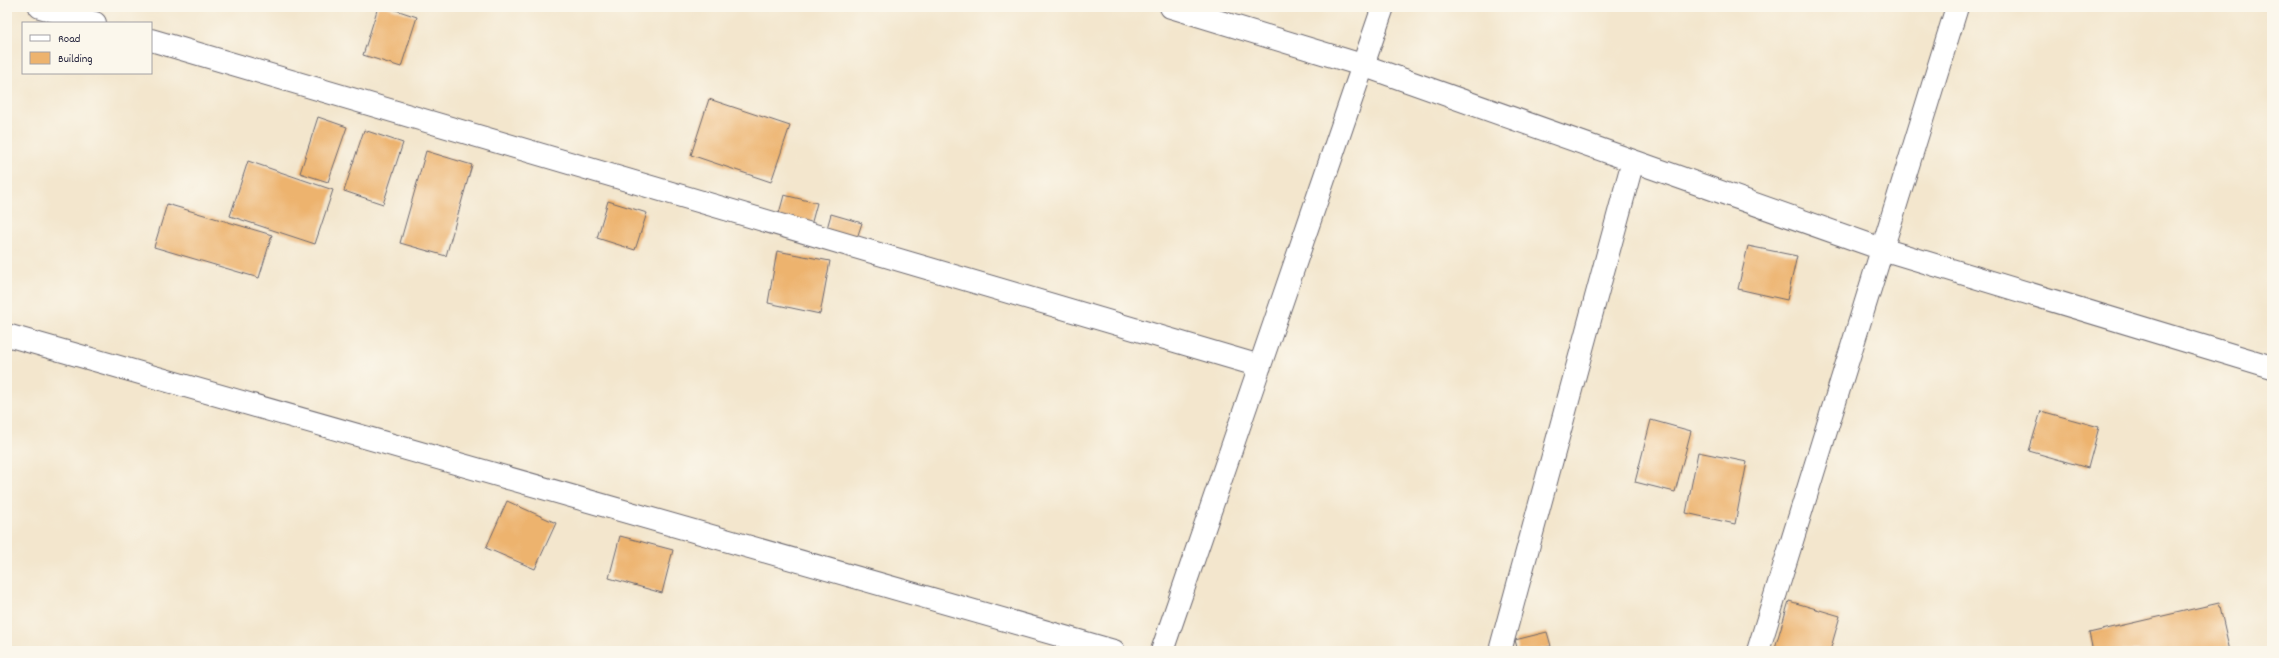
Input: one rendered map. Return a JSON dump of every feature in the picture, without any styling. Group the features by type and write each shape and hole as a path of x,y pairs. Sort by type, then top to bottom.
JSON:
{"street":[{"path":"40,7 92,22"},
{"path":"1171,7 1362,66 1882,249 2272,367"},
{"path":"1162,651 1383,7"},
{"path":"1758,651 1957,7"},
{"path":"152,40 1260,366"},
{"path":"1500,651 1633,161"},
{"path":"7,335 1114,651"}],"building":[{"path":"378,7 387,7 417,17 401,67 363,55"},
{"path":"709,99 790,126 771,182 691,155"},
{"path":"318,117 347,127 328,182 300,173"},
{"path":"364,130 403,143 383,204 344,191"},
{"path":"426,151 472,165 446,256 400,243"},
{"path":"248,161 333,190 315,244 230,216"},
{"path":"784,195 817,203 810,229 777,221"},
{"path":"608,201 647,213 635,250 597,238"},
{"path":"167,204 272,235 259,278 154,247"},
{"path":"831,214 862,223 856,241 826,232"},
{"path":"1748,246 1797,256 1787,300 1738,289"},
{"path":"777,251 830,261 820,314 768,303"},
{"path":"2041,411 2099,427 2088,468 2029,451"},
{"path":"1651,420 1691,431 1675,492 1635,482"},
{"path":"1698,452 1747,462 1735,524 1686,513"},
{"path":"507,501 556,523 535,569 486,548"},
{"path":"620,536 673,550 662,593 609,578"},
{"path":"1789,601 1840,616 1830,651 1774,651"},
{"path":"2219,603 2230,651 2093,651 2089,633"},
{"path":"1547,632 1551,646 1533,651 1518,651 1515,640"}]}
